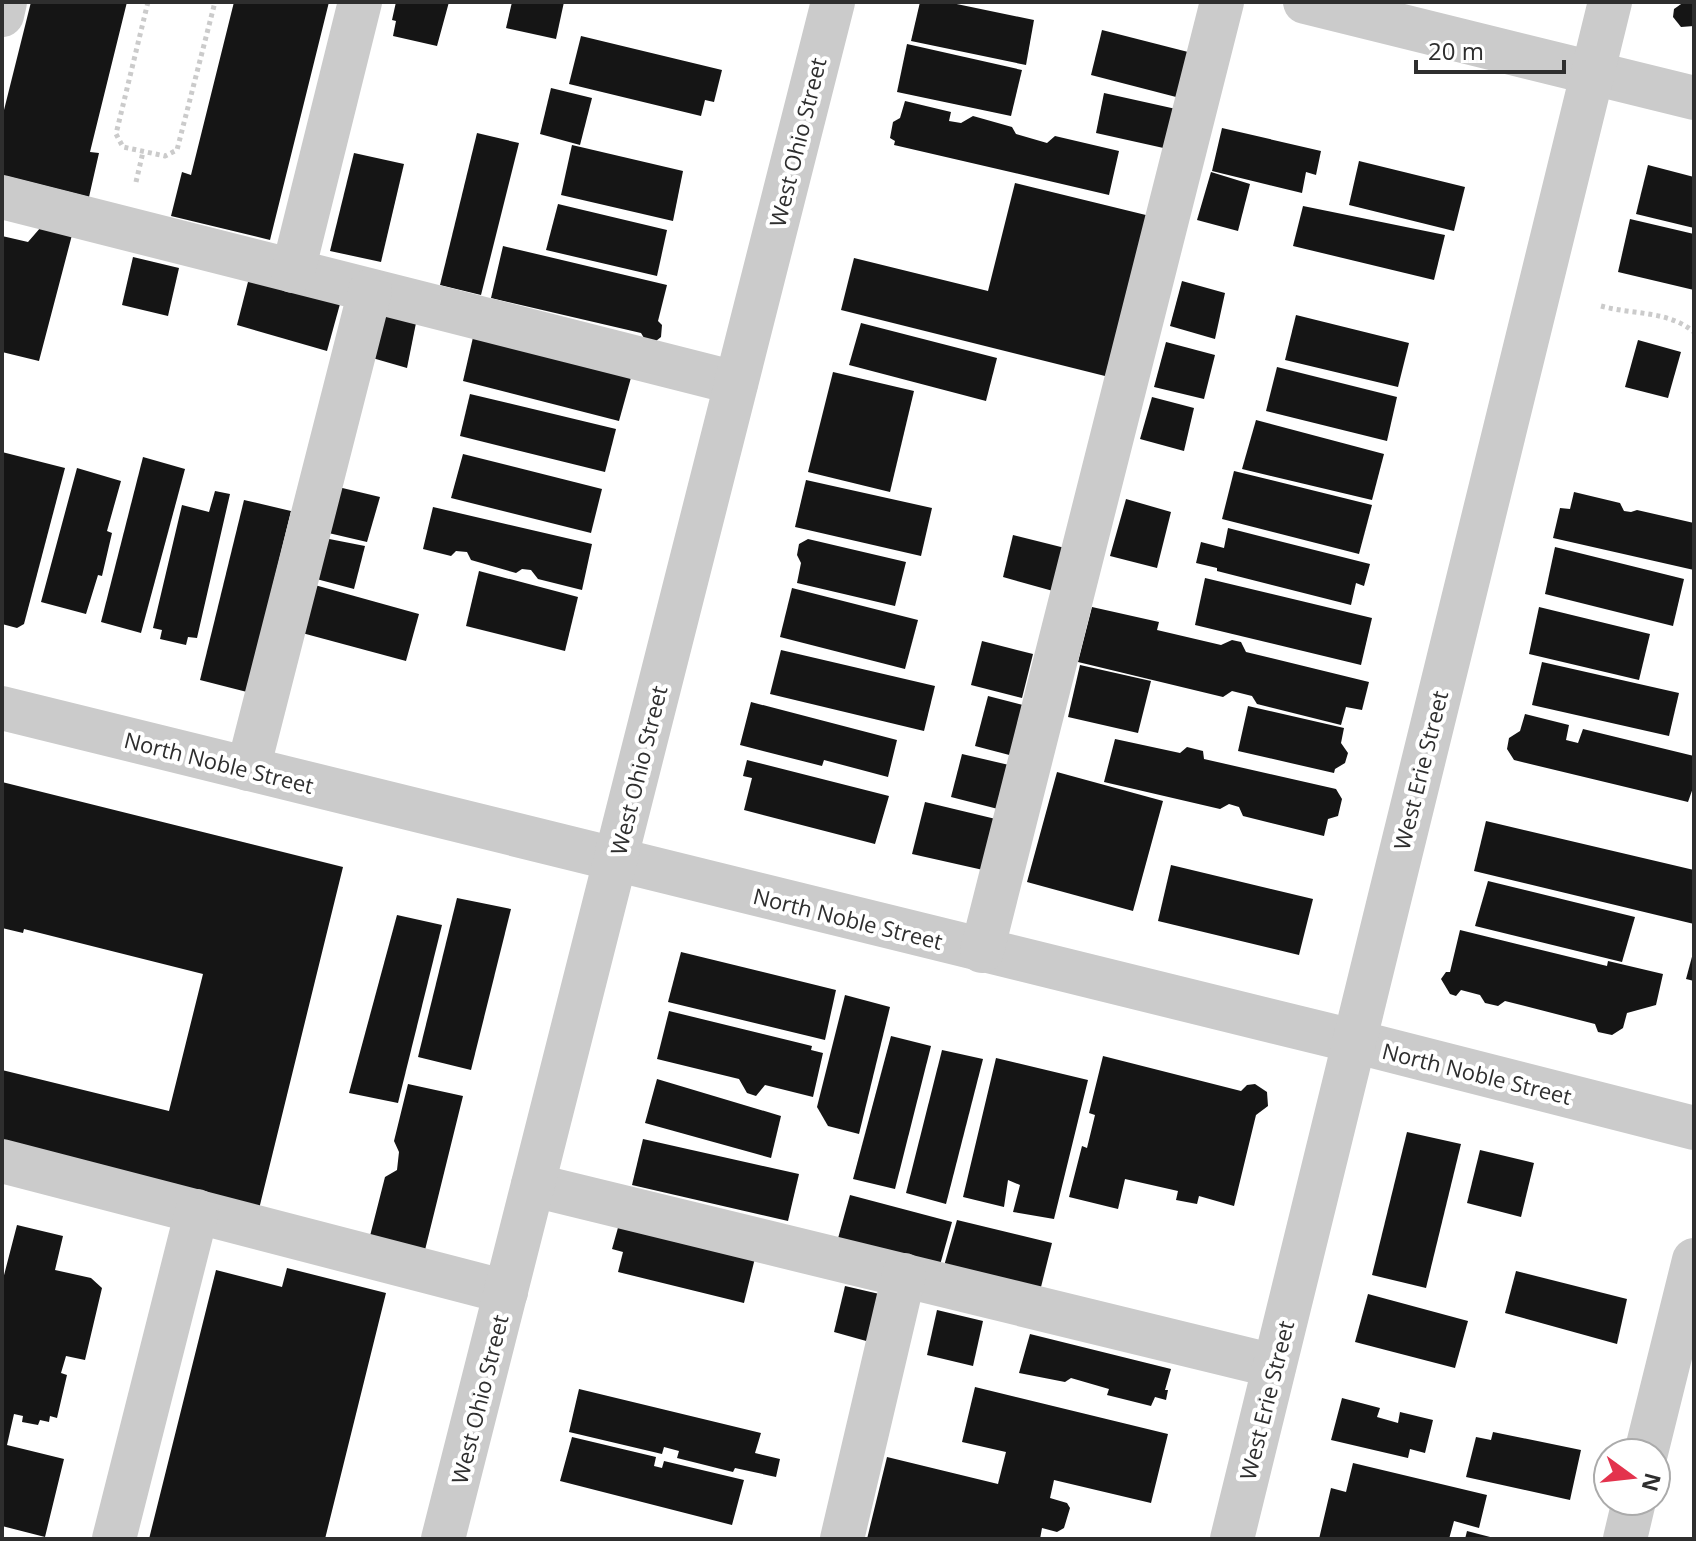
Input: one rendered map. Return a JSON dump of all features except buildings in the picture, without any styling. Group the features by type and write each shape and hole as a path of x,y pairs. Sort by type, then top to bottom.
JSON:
{"street":[{"path":"2,15 5,2"},
{"path":"293,271 360,2"},
{"name":"West Ohio Street","path":"443,1539 833,2"},
{"path":"982,951 1222,2"},
{"path":"1305,2 1694,98"},
{"name":"West Erie Street","path":"1232,1539 1610,2"},
{"path":"2,197 736,383"},
{"path":"248,769 370,291"},
{"name":"North Noble Street","path":"2,708 1694,1128"},
{"path":"2,1161 506,1292"},
{"path":"533,1185 1274,1366"},
{"path":"114,1539 197,1211"},
{"path":"1650,1437 1694,1260"},
{"path":"842,1539 904,1275"},
{"path":"1625,1539 1630,1517"}],"path":[{"path":"148,2 116,134 123,147 165,156 177,150 215,2"},
{"path":"1601,306 1676,320 1694,332"}]}
